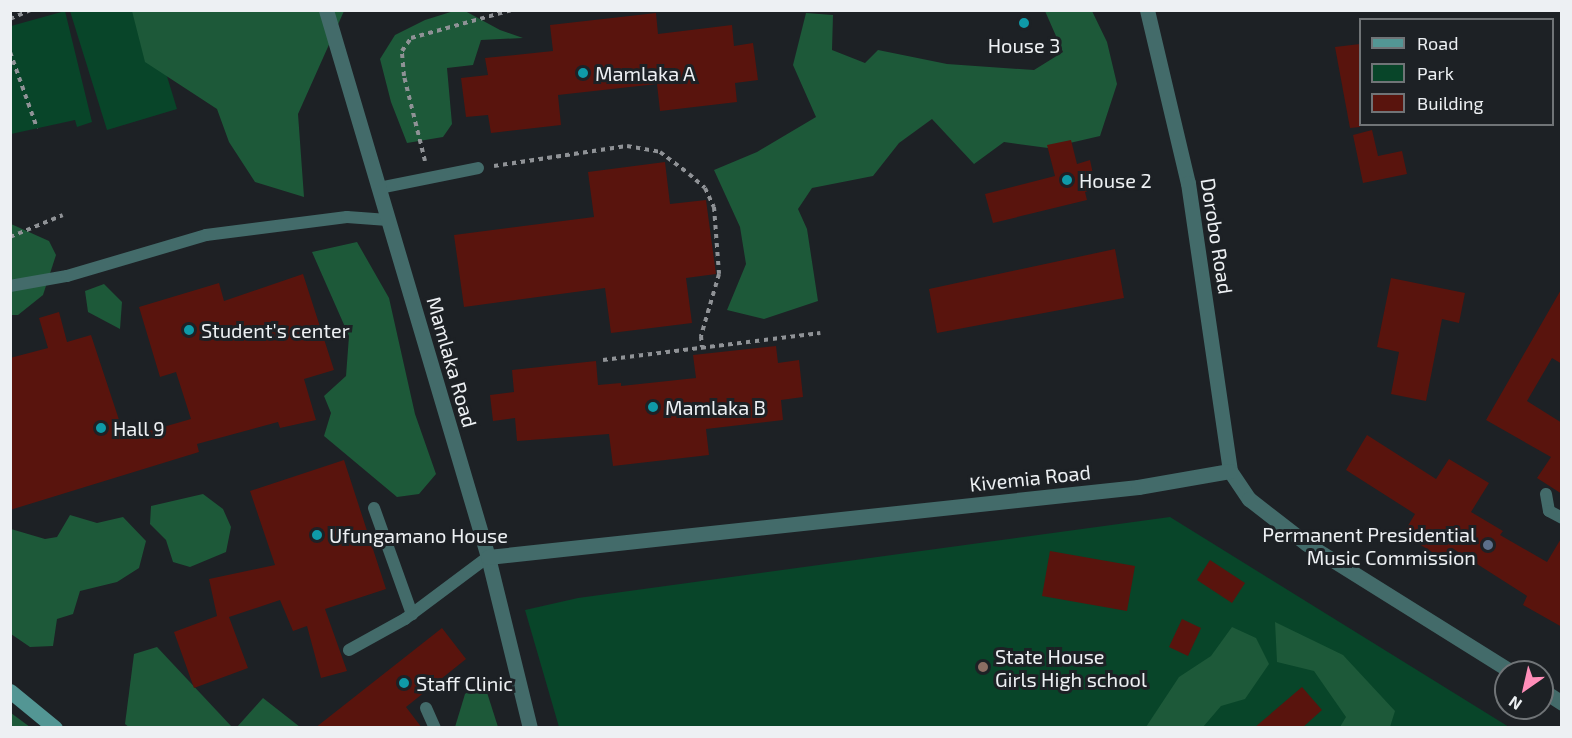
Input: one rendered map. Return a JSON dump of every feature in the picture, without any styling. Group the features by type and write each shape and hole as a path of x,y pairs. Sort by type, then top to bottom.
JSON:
{"street":[{"name":"Mamlaka Road","path":"326,10 488,557 530,728"},
{"name":"Dorobo Road","path":"1147,10 1188,183 1230,471"},
{"name":"Kivemia Road","path":"488,557 1138,487 1230,471"},
{"path":"1230,471 1249,499 1307,544 1494,661"},
{"path":"10,691 55,728"}],"lane":[{"path":"379,188 478,168"},
{"path":"10,286 67,276 206,235 347,217 388,220"},
{"path":"1545,494 1549,511 1562,518"},
{"path":"374,508 412,614"},
{"path":"349,650 412,614 488,557"},
{"path":"426,708 435,728"}],"path":[{"path":"429,178 404,76 402,51 411,38 512,10"},
{"path":"10,19 32,11"},
{"path":"10,52 37,128"},
{"path":"478,168 627,146 646,147 660,152 689,174 705,189 714,207 719,274 701,336 702,347"},
{"path":"10,237 63,215"},
{"path":"603,360 820,333"}],"green space":[{"path":"457,10 465,11 500,30 523,38 481,40 473,65 447,68 452,124 443,137 407,143 391,102 380,59 395,35 425,20"},
{"path":"65,11 92,122 77,127 75,120 11,134 11,26"},
{"path":"70,11 147,11 177,109 107,130"},
{"path":"132,11 344,11 298,114 304,197 255,182 229,142 217,109 145,62"},
{"path":"1045,11 1092,11 1107,42 1117,84 1100,136 1048,148 1004,142 974,164 932,119 899,143 873,176 812,188 798,209 807,229 818,301 764,319 727,310 746,264 740,227 714,170 757,152 816,117 793,65 806,13 833,15 832,50 865,63 878,50 947,64 1034,70 1063,52"},
{"path":"11,224 49,241 56,255 43,295 18,315 11,315"},
{"path":"357,242 389,298 415,414 436,474 419,494 397,497 324,436 331,413 324,396 346,376 349,336 312,252"},
{"path":"104,284 122,302 120,329 88,312 85,291"},
{"path":"203,494 223,509 231,527 226,552 190,567 173,562 166,540 150,524 151,506"},
{"path":"70,515 97,523 123,517 146,541 139,568 117,582 80,591 73,614 57,619 53,646 30,647 11,634 11,529 45,539 57,537"},
{"name":"State House Girls High school","path":"1170,517 1494,718 1494,720 1509,727 559,727 525,610 578,598"},
{"path":"1275,622 1343,655 1395,711 1390,727 1340,727 1346,717 1314,671 1277,662"},
{"path":"1232,627 1256,638 1269,664 1245,699 1221,706 1203,727 1146,727 1179,677 1211,656"},
{"path":"157,647 232,727 130,728 125,724 134,654"},
{"path":"483,680 498,727 455,727 465,694"},
{"path":"263,698 300,727 237,727"},
{"path":"11,713 30,727 11,727"}],"building":[{"name":"Mamlaka A","path":"656,13 658,34 732,25 734,46 753,43 758,80 735,83 737,102 660,111 657,84 558,95 561,125 491,133 488,115 466,117 461,78 488,75 485,58 553,51 550,25"},
{"path":"1359,44 1360,127 1350,128 1335,47"},
{"path":"1372,130 1378,156 1402,151 1407,174 1363,183 1353,135"},
{"name":"House 2","path":"1071,140 1077,164 1090,160 1096,188 1085,192 1087,200 993,223 985,194 1055,176 1047,145"},
{"path":"665,162 670,204 706,200 716,274 686,278 692,323 611,333 605,288 464,307 454,235 594,217 588,172"},
{"path":"1115,249 1124,298 937,333 929,289"},
{"path":"303,274 334,370 304,379 316,420 280,428 278,422 197,444 199,452 10,510 10,358 48,348 39,318 59,312 67,342 91,335 125,438 191,419 176,372 160,377 139,307 219,283 224,301"},
{"path":"1391,278 1465,293 1459,323 1442,319 1426,401 1391,394 1399,352 1377,347"},
{"path":"1562,288 1562,364 1552,358 1527,401 1562,423 1562,494 1537,478 1551,457 1486,420"},
{"name":"Mamlaka B","path":"776,346 778,363 799,360 803,397 781,400 783,420 706,429 709,455 613,466 609,434 517,441 515,418 493,421 490,395 514,392 512,370 596,361 598,385 621,383 621,386 696,378 693,355"},
{"path":"1367,435 1436,479 1449,459 1489,483 1471,512 1503,531 1500,535 1547,562 1562,537 1562,627 1523,605 1527,596 1452,548 1445,560 1403,534 1415,514 1346,470"},
{"name":"Ufungamano House","path":"344,460 386,589 325,609 347,671 321,678 307,626 293,631 280,600 229,617 248,668 194,688 174,632 217,616 209,579 275,565 250,491"},
{"path":"1050,551 1135,566 1127,611 1042,596"},
{"path":"1210,560 1245,583 1232,603 1197,580"},
{"path":"1182,619 1201,628 1188,656 1169,647"},
{"name":"Staff Clinic","path":"442,628 466,659 406,707 422,728 315,728"},
{"path":"1302,687 1322,710 1302,728 1254,728"}],"place":[{"name":"House 3","path":"1024,23"},
{"name":"Mamlaka A","path":"583,73"},
{"name":"House 2","path":"1067,180"},
{"name":"Student's center","path":"189,330"},
{"name":"Mamlaka B","path":"653,407"},
{"name":"Hall 9","path":"101,428"},
{"name":"Ufungamano House","path":"317,535"},
{"name":"Permanent Presidential Music Commission","path":"1488,545"},
{"name":"State House Girls High school","path":"983,667"},
{"name":"Staff Clinic","path":"404,683"}]}
